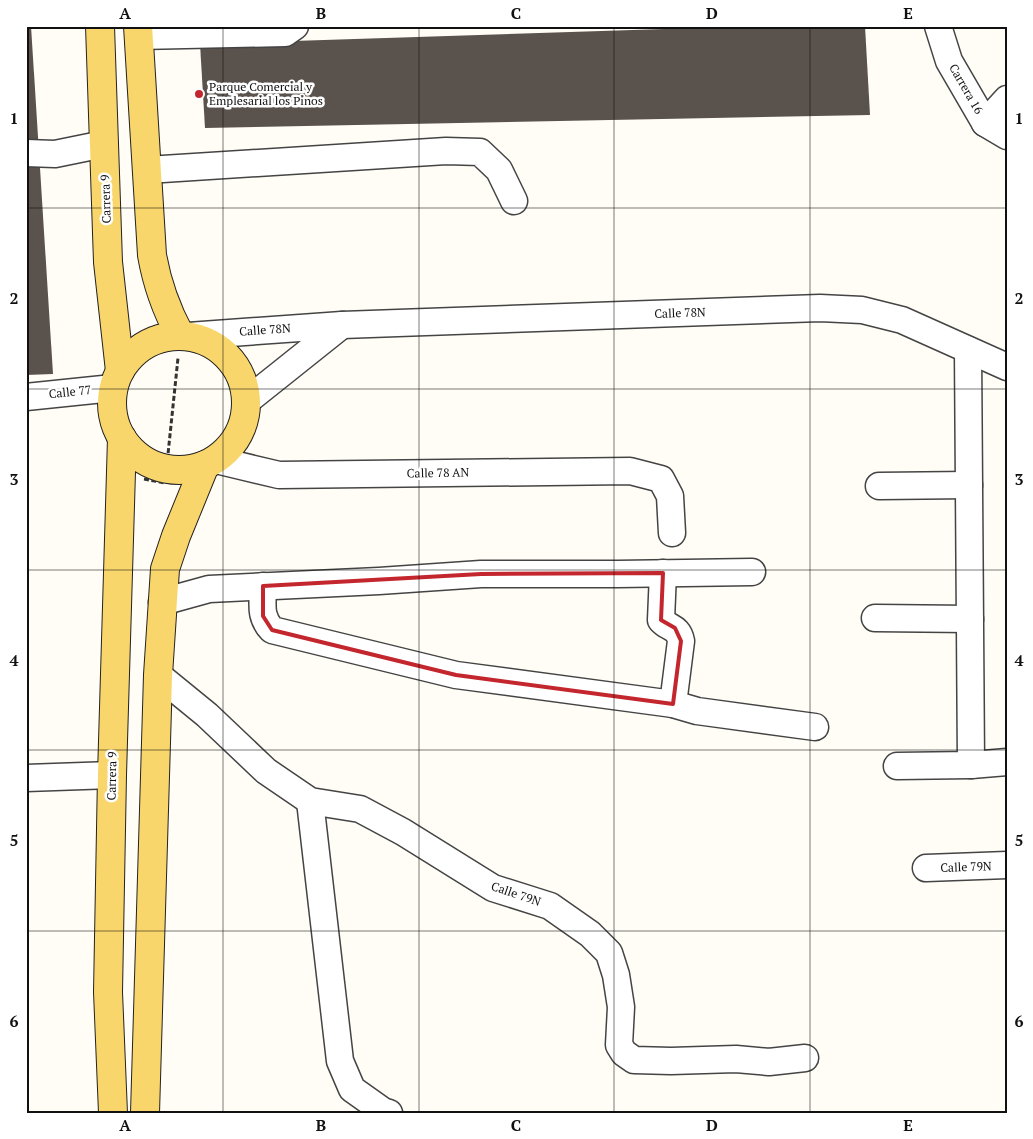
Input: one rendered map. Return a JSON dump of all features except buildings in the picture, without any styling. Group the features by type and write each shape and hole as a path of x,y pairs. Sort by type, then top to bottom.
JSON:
{"main road":[{"name":"Carrera 9","path":"100,26 108,262 117,379 112,405 115,422 122,438 108,992 113,1113"},
{"path":"139,31 152,255 156,280 168,312 184,336"},
{"path":"117,379 135,352 156,339 184,336 218,346 239,370 248,400 242,431 231,447 205,471 176,536 165,568 158,675 145,1113"},
{"path":"122,438 134,453 166,476 186,470 205,471"}],"street":[{"path":"139,31 286,33 295,26"},
{"name":"Carrera 16","path":"938,26 949,61 996,129"},
{"path":"996,129 1007,99"},
{"path":"26,153 55,154 104,144"},
{"path":"147,170 446,151 480,152 499,170 514,201"},
{"name":"Calle 78N","path":"184,336 342,325 820,308 862,310 902,320 1007,366"},
{"path":"248,400 342,325"},
{"path":"968,350 971,765"},
{"name":"Calle 77","path":"26,397 117,379"},
{"name":"Calle 78 AN","path":"205,471 279,475 630,471 662,479 670,496 672,533"},
{"path":"879,486 969,485"},
{"path":"162,602 209,589 481,574 752,572"},
{"path":"663,573 661,620 664,624 675,628 680,634 681,641 673,704"},
{"path":"263,586 262,616 272,630 456,675 673,704 697,711 816,726"},
{"path":"876,618 970,619"},
{"name":"Calle 79N","path":"158,675 207,715 266,771 310,801 360,809 404,832 493,888 550,906 590,934 609,953 616,975 621,1007 620,1045 624,1053 634,1060 736,1059 769,1062 804,1058"},
{"path":"897,766 971,765 1007,762"},
{"path":"26,778 112,775"},
{"path":"310,801 340,1061 352,1089 383,1111 389,1113"},
{"name":"Calle 79N","path":"926,868 1007,865"}],"path":[{"path":"166,476 184,336"},
{"path":"121,474 166,476 205,471"}],"highlighted area":[{"path":"663,573 661,620 675,628 681,641 673,704 456,675 272,630 263,616 263,586 481,574"}],"place":[{"name":"Parque Comercial y Emplesarial los Pinos","path":"199,94"}]}
